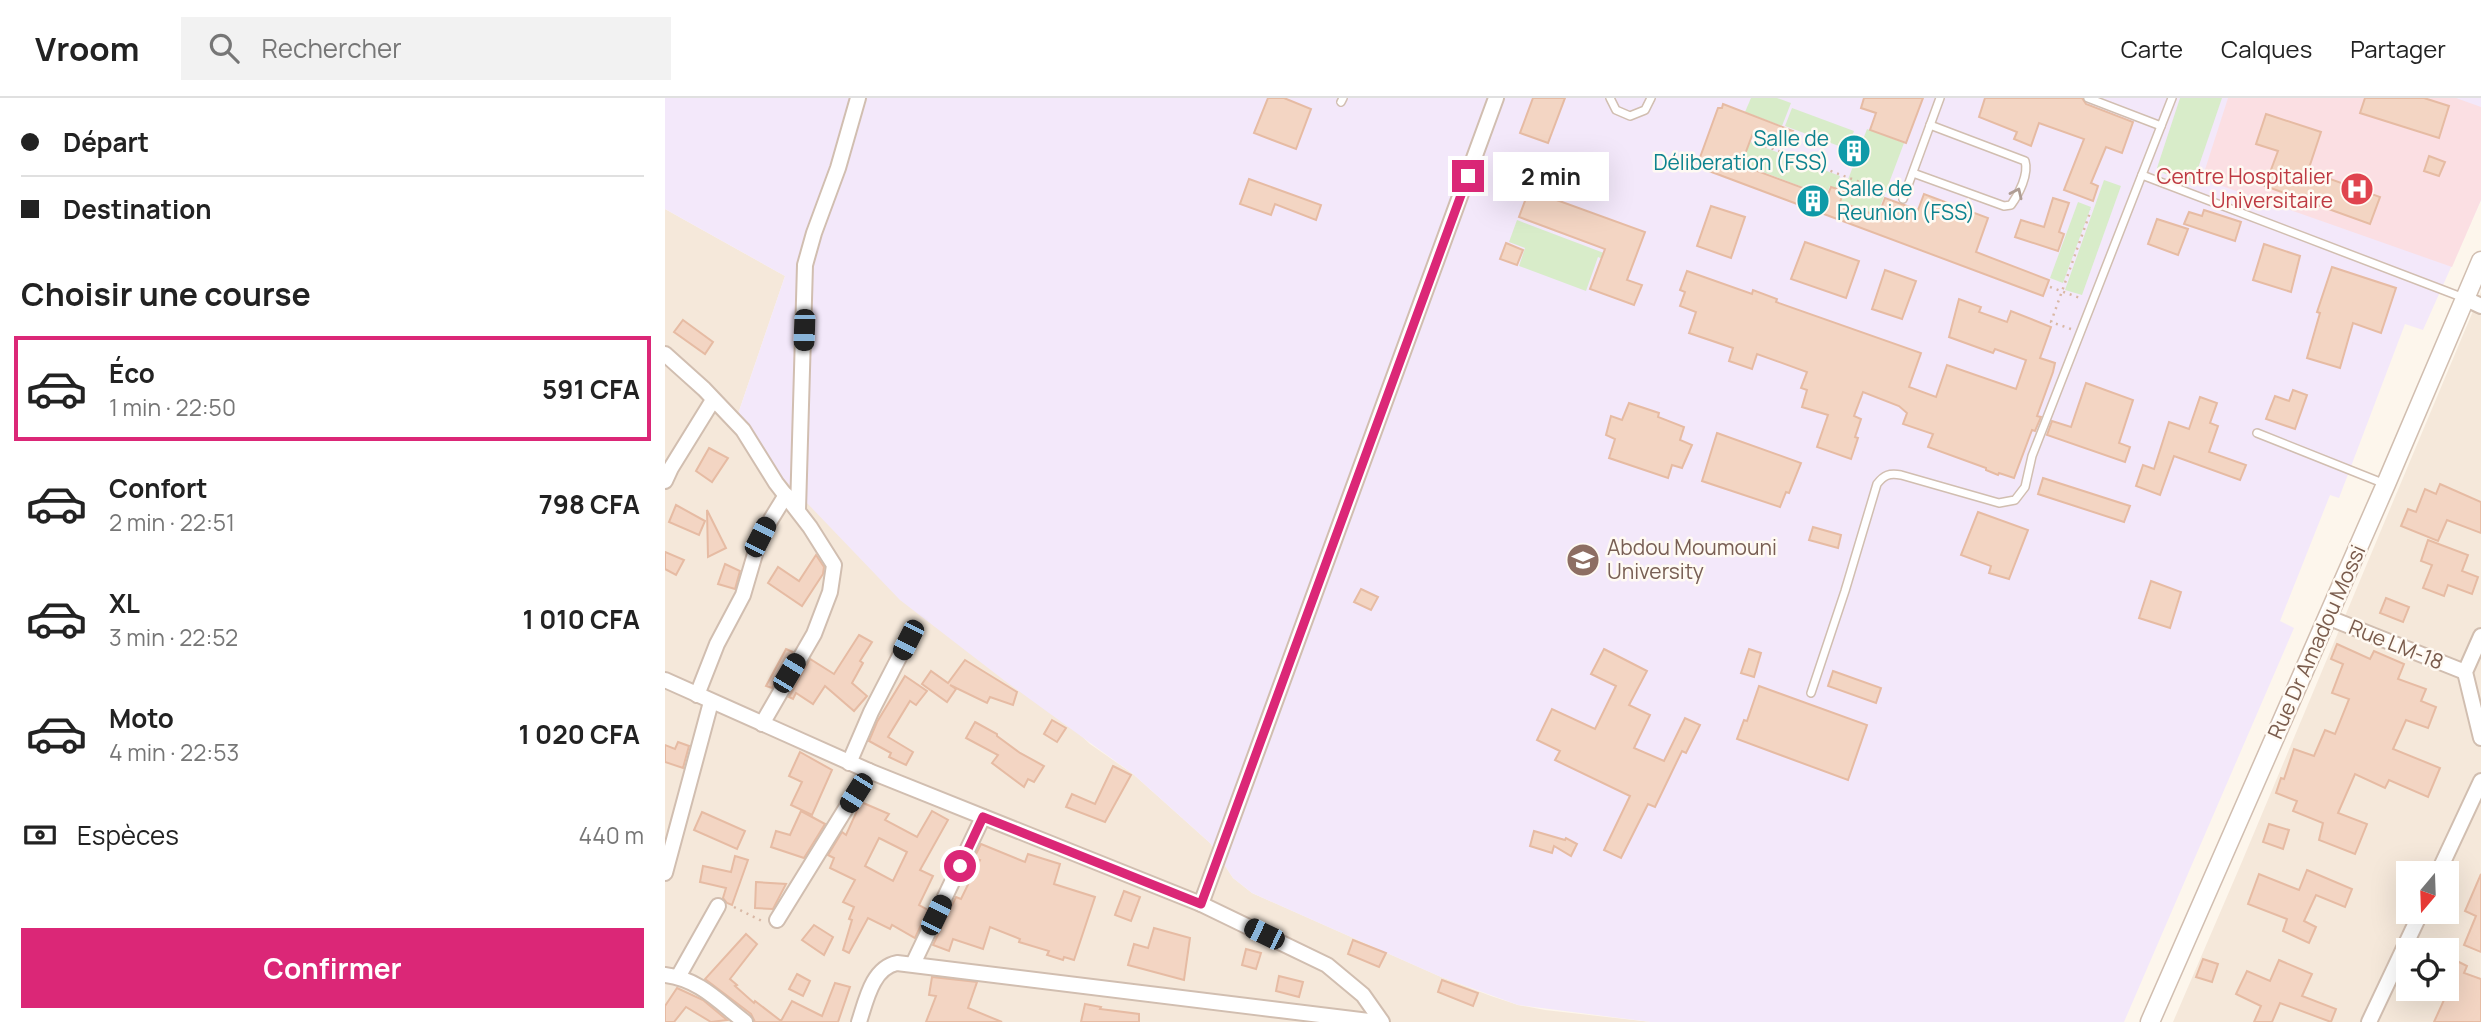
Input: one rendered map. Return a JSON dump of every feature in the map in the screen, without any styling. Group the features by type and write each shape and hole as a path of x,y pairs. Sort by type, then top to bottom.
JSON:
{"street":[{"path":"798,510 805,265 838,168 858,98"},
{"path":"1201,904 1496,98"},
{"name":"Rue Dr Amadou Mossi","path":"2150,1022 2481,261"},
{"path":"2464,298 2481,306"},
{"path":"665,354 743,430 832,558 835,571 814,634 762,724"},
{"path":"665,481 713,400"},
{"path":"697,695 717,644 743,595 760,537 786,495"},
{"name":"Rue LM-18","path":"2327,617 2465,672"},
{"path":"2481,636 2465,672 2481,738"},
{"path":"849,762 908,640"},
{"path":"665,680 869,771 1201,904 1327,965 1363,995 1379,1022"},
{"path":"665,873 711,702"},
{"path":"777,920 869,771"},
{"path":"2444,861 2481,781"},
{"path":"912,964 983,817"},
{"path":"718,906 671,976 703,988 745,1022"},
{"path":"2369,1022 2415,924"},
{"path":"859,1022 871,987 892,963 1341,1020 1379,1022"}],"lane":[{"path":"1611,98 1616,110 1630,116 1645,110 1651,98"},
{"path":"1903,199 1940,98"},
{"path":"2088,98 2161,125"},
{"path":"1811,694 1877,484 1884,476 1892,473 1999,503 2015,500 2025,487 2032,457 2172,98"},
{"path":"1913,173 2004,206 2011,205 2025,173 2025,161 1930,125"},
{"path":"2142,175 2464,298"},
{"path":"2257,433 2386,484"}],"path":[{"path":"1752,141 1903,199"},
{"path":"2081,333 2051,322 2091,210"},
{"path":"2050,287 2093,303"},
{"path":"718,906 727,903 767,924 777,920"}],"shaded area":[{"name":"Abdou Moumouni University","path":"665,98 2481,98 2481,200 2423,330 2405,324 2339,498 2330,495 2280,621 2294,628 2124,1022 1651,1022 1518,1005 1441,977 1252,893 1233,878 1210,843 1133,774 900,600 783,478 738,414 785,276 665,209"},
{"name":"Centre Hospitalier Universitaire","path":"2228,98 2456,98 2481,107 2481,200 2452,267 2202,179"},
{"path":"665,209 785,276 738,414 1090,744 1133,774 1210,843 1233,878 1252,893 1441,977 1491,996 1545,1010 1651,1022 665,1022"},
{"path":"2481,292 2481,1022 2173,1022 2241,864"}],"green space":[{"path":"1751,98 1777,98 1791,103 1782,126 1745,112"},
{"path":"2180,98 2222,98 2193,183 2160,172 2157,168"},
{"path":"1792,108 1854,131 1847,149 1785,126"},
{"path":"1867,129 1904,143 1877,215 1840,201"},
{"path":"1750,142 1840,176 1836,188 1830,186 1826,196 1742,164"},
{"path":"2104,180 2121,186 2082,295 2065,290"},
{"path":"2078,202 2091,207 2063,283 2050,278"},
{"path":"1517,220 1625,261 1618,265 1598,257 1586,291 1519,266 1525,248 1509,242"}],"building":[{"path":"1268,98 1284,98 1311,109 1296,149 1254,133"},
{"path":"1533,98 1565,98 1548,143 1520,133"},
{"path":"1864,98 1923,98 1906,143 1870,130 1876,113 1861,108"},
{"path":"1985,98 2082,98 2086,104 2133,122 2122,153 2106,147 2091,183 2098,186 2093,201 2064,190 2084,139 2039,123 2031,146 2014,139 2017,132 1979,117"},
{"path":"2365,98 2424,98 2449,106 2439,138 2360,113"},
{"path":"1723,104 1793,131 1787,146 1753,133 1741,165 1827,197 1831,187 1844,191 1840,202 1878,216 1885,198 1918,210 1924,194 1988,218 1976,252 2049,280 2043,296 1701,168 1702,163 1698,163 1718,108 1722,108"},
{"path":"2266,114 2321,132 2308,171 2380,197 2370,224 2265,186 2278,151 2256,144"},
{"path":"2429,156 2445,162 2439,176 2424,171"},
{"path":"1249,179 1321,205 1316,220 1275,204 1271,215 1240,204"},
{"path":"1529,190 1645,232 1627,280 1642,285 1634,305 1590,289 1605,249 1519,217"},
{"path":"2053,198 2069,203 2059,232 2064,234 2058,251 2015,237 2021,220 2044,227"},
{"path":"1711,206 1745,217 1731,258 1697,246"},
{"path":"2204,210 2241,222 2235,241 2184,224 2189,212 2202,216"},
{"path":"2157,219 2188,229 2178,255 2148,244"},
{"path":"1805,242 1859,261 1846,298 1791,279"},
{"path":"1506,243 1523,250 1517,265 1500,259"},
{"path":"2264,244 2300,256 2291,292 2253,280"},
{"path":"2332,267 2396,288 2381,333 2353,323 2340,368 2307,358 2320,313 2317,312"},
{"path":"1885,270 1916,281 1902,319 1872,309"},
{"path":"1687,271 1752,294 1753,290 1777,299 1776,302 1921,353 1909,387 1936,397 1947,365 2016,389 2026,360 1995,349 1993,353 1949,337 1959,299 1981,307 1979,312 2007,322 2011,311 2051,327 2040,358 2055,363 2053,372 2037,416 2041,417 2035,431 2032,430 2014,478 1999,473 1998,475 1928,447 1933,434 1903,424 1907,413 1899,406 1863,392 1854,416 1861,419 1851,459 1817,447 1828,415 1802,407 1807,390 1801,388 1807,372 1757,354 1752,369 1729,361 1733,348 1689,333 1696,312 1680,306 1685,292 1680,290"},
{"path":"683,320 713,342 705,354 674,332"},
{"path":"2086,383 2133,400 2119,443 2130,447 2125,462 2047,435 2052,421 2071,427"},
{"path":"2293,390 2307,395 2295,429 2266,419 2275,396 2289,401"},
{"path":"2200,397 2217,403 2210,423 2218,426 2209,452 2246,465 2240,480 2174,456 2160,495 2136,486 2143,465 2154,469 2169,422 2189,429"},
{"path":"1629,403 1659,413 1658,417 1684,427 1680,440 1692,445 1682,468 1672,465 1668,478 1609,458 1615,439 1606,435 1611,416 1622,420"},
{"path":"1717,433 1801,463 1780,507 1702,481"},
{"path":"709,448 728,458 712,482 696,471"},
{"path":"2043,478 2130,506 2124,522 2038,494"},
{"path":"2440,484 2481,502 2481,533 2447,520 2438,541 2401,526 2408,509 2416,512 2425,489 2436,494"},
{"path":"676,505 705,521 699,535 669,522"},
{"path":"707,510 726,548 708,557"},
{"path":"1978,512 2028,530 2009,579 1989,573 1991,566 1961,555"},
{"path":"1813,527 1841,535 1838,548 1809,540"},
{"path":"2428,540 2468,555 2462,571 2478,577 2472,594 2448,585 2444,596 2423,588 2432,565 2421,561"},
{"path":"665,552 684,560 676,575 665,569"},
{"path":"816,555 824,567 823,574 802,606 768,583 778,567 799,581"},
{"path":"725,564 740,571 735,589 718,584"},
{"path":"2151,581 2181,592 2170,628 2139,618"},
{"path":"1361,589 1378,597 1371,610 1354,602"},
{"path":"2386,598 2409,607 2403,622 2380,613"},
{"path":"859,635 872,642 860,661 863,663 852,683 867,696 854,711 825,686 813,704 796,693 793,699 789,697 810,659 834,674"},
{"path":"2337,644 2370,659 2374,651 2404,664 2398,679 2426,689 2421,701 2436,707 2428,728 2406,720 2393,749 2440,768 2428,797 2389,780 2385,788 2355,774 2338,813 2367,824 2355,854 2319,840 2323,823 2293,811 2297,801 2276,793 2281,778 2284,779 2294,749 2314,756 2325,730 2335,734 2349,699 2332,693 2343,664 2331,659"},
{"path":"786,649 793,652 772,688 766,686"},
{"path":"1604,649 1647,671 1629,705 1650,715 1634,748 1664,761 1685,718 1700,725 1686,753 1682,751 1655,807 1648,804 1621,858 1604,850 1630,796 1555,760 1560,751 1537,740 1552,709 1595,729 1616,686 1591,674"},
{"path":"1749,649 1761,653 1754,677 1741,673"},
{"path":"965,660 1017,692 1013,705 990,697 987,703 950,685 956,689 947,702 922,684 931,671 948,683"},
{"path":"1833,671 1881,688 1876,703 1828,686"},
{"path":"905,676 927,691 916,705 910,701 888,737 913,752 906,765 889,757 891,753 869,741 877,722"},
{"path":"1759,686 1867,725 1848,780 1737,739 1744,720 1747,721"},
{"path":"1052,720 1066,728 1057,742 1044,734"},
{"path":"975,722 1044,766 1034,782 1028,779 1024,787 992,763 998,755 966,738"},
{"path":"678,742 689,746 683,768 665,762 665,745 675,749"},
{"path":"800,752 832,770 812,815 791,805 802,782 789,776"},
{"path":"1113,766 1131,775 1105,822 1066,807 1072,794 1095,804"},
{"path":"861,802 889,814 885,820 917,837 932,811 948,820 920,870 933,876 919,905 928,910 915,938 892,925 890,929 868,918 849,953 843,950 854,907 843,902 855,880 830,868 834,858 828,855 842,832 846,835","holes":["879,838 907,852 893,881 865,866"]},
{"path":"801,811 825,824 804,858 771,847 776,831 790,835"},
{"path":"702,812 745,831 737,849 694,830"},
{"path":"2269,824 2289,830 2283,849 2263,842"},
{"path":"1534,831 1565,840 1566,838 1577,844 1571,856 1554,846 1552,853 1530,846"},
{"path":"981,844 1025,862 1028,854 1060,864 1054,884 1095,897 1074,960 1047,955 1049,951 1019,942 1020,939 990,927 983,949 953,939 949,951 933,945 956,897 961,899 980,860 974,858"},
{"path":"735,856 748,860 732,905 723,898 726,888 700,882 703,866 731,872"},
{"path":"2307,870 2352,889 2345,907 2316,895 2304,921 2316,927 2309,943 2283,931 2287,919 2248,904 2259,874 2299,890"},
{"path":"2481,874 2481,952 2464,945 2476,916 2465,911"},
{"path":"756,882 786,884 773,909 755,908"},
{"path":"1124,891 1140,897 1131,921 1115,915"},
{"path":"814,925 833,937 824,955 802,940"},
{"path":"1154,928 1190,938 1184,980 1128,965 1134,944 1148,948"},
{"path":"746,934 757,944 730,979 737,985 735,986 781,1021 792,1001 822,1016 835,983 850,987 838,1022 755,1022 751,1014 705,979"},
{"path":"1353,940 1386,953 1379,967 1348,954"},
{"path":"1246,949 1261,953 1256,969 1242,965"},
{"path":"2203,959 2218,964 2212,982 2196,977"},
{"path":"2279,960 2312,974 2302,996 2336,1009 2331,1022 2280,1003 2272,1022 2254,1022 2261,1006 2236,994 2247,971 2270,981"},
{"path":"2459,962 2467,966 2464,973 2481,979 2481,1022 2434,1022 2444,1001 2459,1001"},
{"path":"797,974 810,981 803,996 789,989"},
{"path":"1279,976 1303,982 1299,997 1276,991"},
{"path":"932,977 977,982 968,1008 1002,1022 926,1022 936,996 929,995"},
{"path":"1442,980 1478,993 1473,1006 1438,992"},
{"path":"677,988 703,1000 727,1020 711,1022 686,1007 674,1022 665,1022 665,1006"},
{"path":"1085,1004 1101,1007 1100,1009 1139,1014 1139,1022 1081,1022"}],"place":[{"name":"Salle de Déliberation (FSS)","path":"1854,151"},
{"name":"Centre Hospitalier Universitaire","path":"2357,189"},
{"name":"Salle de Reunion (FSS)","path":"1813,201"},
{"name":"Abdou Moumouni University","path":"1583,560"}],"route":[{"path":"960,866 983,817 1201,904 1468,176"}]}
